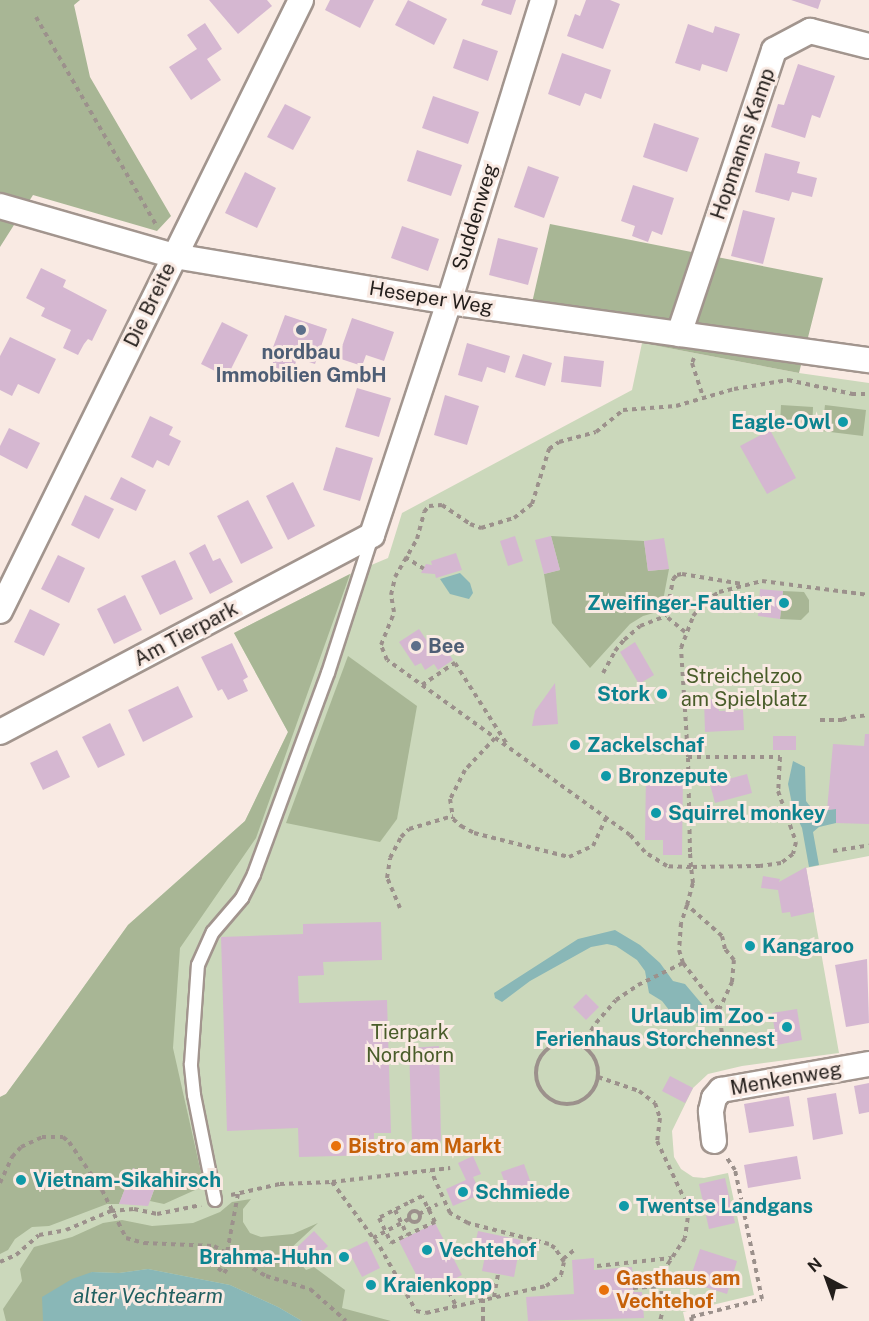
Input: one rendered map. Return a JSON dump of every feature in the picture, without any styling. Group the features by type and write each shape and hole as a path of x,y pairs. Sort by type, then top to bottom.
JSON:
{"street":[{"name":"Die Breite","path":"0,611 301,0"},
{"name":"Suddenweg","path":"372,535 449,302 543,0"},
{"name":"Hopmanns Kamp","path":"690,335 774,50 810,31 869,46"},
{"name":"Heseper Weg","path":"0,206 174,256 449,302 869,360"},
{"name":"Am Tierpark","path":"0,732 372,535"},
{"name":"Menkenweg","path":"714,1141 711,1111 714,1098 722,1090 869,1065"}],"lane":[{"path":"215,1200 194,1095 191,1064 198,965 204,948 242,898 254,874 328,673 372,535"}],"path":[{"path":"36,17 174,256"},
{"path":"690,335 692,363 703,397"},
{"path":"688,757 780,757 778,791 796,842 793,854 782,863 667,866 645,852 630,835 387,660 381,645 394,612 392,595 395,578 405,557 417,540 424,512 429,506 442,505 470,524 481,528 514,518 532,504 546,455 560,442 596,432 623,410 676,406 703,397 788,380 852,394 869,394"},
{"path":"405,557 424,568"},
{"path":"666,616 673,579 677,575 742,585"},
{"path":"722,1035 719,1010 683,963 679,950 681,923 693,883 681,648 685,632 693,616 706,601 719,592 742,585 762,581 869,595"},
{"path":"666,616 685,632"},
{"path":"603,673 624,640 640,627 666,616"},
{"path":"422,685 455,663 510,750"},
{"path":"820,720 843,720 869,716"},
{"path":"495,738 465,770 450,799 453,816 461,826 474,833 569,857 593,846 606,818"},
{"path":"399,908 387,878 390,858 401,837 409,829 453,816"},
{"path":"833,851 869,845"},
{"path":"687,905 722,936 725,949 734,960 732,982 719,1010"},
{"path":"582,1046 604,1013 616,1000 638,985 683,963"},
{"path":"568,1042 582,1046 594,1058 598,1077 594,1089 587,1098 568,1105 550,1100 537,1085 536,1065 548,1048 568,1042"},
{"path":"598,1077 639,1091 657,1107 660,1118 657,1141 689,1209 685,1238 662,1273 660,1286 664,1306 660,1321"},
{"path":"0,1183 12,1157 21,1147 42,1137 63,1137 69,1142 102,1190 126,1238 144,1244 214,1246 266,1276 310,1289 346,1321"},
{"path":"692,1321 691,1317 762,1299 735,1170 714,1141"},
{"path":"332,1182 373,1238 416,1311 426,1313 546,1286 561,1275 563,1259 555,1248 541,1240 468,1223 450,1213 431,1171"},
{"path":"238,1194 227,1253 218,1268 224,1273 229,1266 240,1261"},
{"path":"422,1196 435,1222 391,1243 379,1218 408,1203 422,1196"},
{"path":"408,1203 412,1211 419,1214"},
{"path":"420,1229 417,1221 419,1214 438,1204"},
{"path":"395,1210 407,1235"},
{"path":"409,1219 412,1211"},
{"path":"373,1238 409,1219 417,1221"},
{"path":"563,1259 574,1250"},
{"path":"597,1266 672,1258"},
{"path":"494,1297 498,1274"},
{"path":"445,1284 456,1306"},
{"path":"633,1288 660,1286"},
{"path":"483,1299 483,1321"}],"green space":[{"path":"0,0 80,0 74,5 90,77 171,216 157,231 33,195 0,247"},
{"path":"550,224 823,278 799,373 642,343 645,320 532,303"},
{"name":"Tierpark Nordhorn","path":"642,343 799,373 869,383 869,856 806,868 839,1053 742,1066 708,1074 693,1088 672,1131 674,1157 681,1169 693,1177 704,1178 728,1173 754,1295 683,1312 685,1321 0,1321 0,1097 6,1094 128,925 245,821 288,732 234,633 350,574 388,558 402,513 632,390"},
{"path":"781,405 813,407 812,429 780,426"},
{"path":"825,405 866,410 863,436 822,431"},
{"path":"551,536 644,541 648,571 669,569 661,611 643,616 630,624 590,668 552,623 544,574 560,570"},
{"path":"350,574 256,838 180,948 173,1048 204,1186 164,1204 150,1201 158,1179 133,1168 119,1204 107,1204 49,1226 32,1227 15,1239 8,1250 0,1254 0,1097 6,1094 128,925 245,821 288,732 234,633"},
{"path":"783,591 804,592 809,600 809,612 801,620 780,619"},
{"path":"348,656 417,706 397,819 380,842 286,823"},
{"path":"251,1199 243,1209 243,1222 250,1233 261,1237 293,1234 318,1223 289,1250 306,1270 314,1267 345,1290 342,1308 391,1321 302,1321 230,1285 148,1269 119,1273 92,1272 43,1321 6,1321 3,1309 22,1281 20,1269 34,1247 72,1237 103,1223 122,1220 152,1226 193,1223 220,1212 232,1202"}],"water":[{"path":"460,573 470,583 473,593 469,599 450,594 440,579"},
{"path":"793,761 805,767 806,801 809,805 815,810 836,809 836,823 819,827 813,832 819,865 809,867 802,828 793,809 788,784"},
{"path":"615,930 640,945 660,963 673,981 685,984 712,1016 705,1022 680,1024 662,1001 649,993 645,971 637,960 616,946 607,944 591,947 530,981 502,1002 495,998 494,993 578,939"},
{"name":"alter Vechtearm","path":"148,1269 230,1285 302,1321 43,1321 42,1297 72,1279 92,1272 119,1273"}],"building":[{"path":"209,0 267,0 272,6 238,34"},
{"path":"330,0 374,0 360,28 325,10"},
{"path":"408,0 447,19 434,45 395,25"},
{"path":"483,0 516,0 511,15 481,5"},
{"path":"586,0 610,0 620,4 603,49 567,36 575,14 580,16"},
{"path":"791,0 821,0 818,9"},
{"path":"205,23 222,49 207,59 221,80 191,100 169,67 197,49 187,35"},
{"path":"688,24 713,33 715,26 740,34 727,72 702,64 700,71 675,63"},
{"path":"463,39 498,51 488,81 453,68"},
{"path":"562,53 611,70 601,99 585,93 580,106 548,94"},
{"path":"798,64 835,76 820,118 812,115 805,138 771,127 778,104 784,105"},
{"path":"433,96 479,112 468,144 422,128"},
{"path":"285,104 311,117 293,150 267,137"},
{"path":"654,123 699,138 687,172 643,157"},
{"path":"417,150 462,165 451,196 407,181"},
{"path":"765,153 800,162 797,173 817,178 812,197 792,192 789,201 755,192"},
{"path":"528,166 559,177 544,218 514,207"},
{"path":"245,172 276,188 257,228 225,213"},
{"path":"633,185 674,198 662,235 652,231 648,242 632,236 635,226 621,221"},
{"path":"743,210 775,218 763,264 731,256"},
{"path":"402,226 439,239 428,271 391,258"},
{"path":"498,238 538,248 528,285 489,275"},
{"path":"41,268 66,280 63,287 107,310 92,341 88,339 78,355 63,348 71,330 41,316 45,308 26,298"},
{"path":"285,315 327,329 315,364 297,358 292,375 271,368 277,351 272,350"},
{"path":"352,318 394,332 384,361 366,355 362,366 338,358"},
{"path":"222,322 248,335 227,377 201,364"},
{"path":"10,337 56,359 39,394 18,384 12,396 0,390 0,356"},
{"path":"467,343 510,356 505,373 487,367 482,382 458,375"},
{"path":"523,354 552,363 545,386 515,377"},
{"path":"564,356 604,361 601,387 561,382"},
{"path":"357,388 391,398 379,437 345,427"},
{"path":"445,395 479,406 467,445 434,435"},
{"path":"150,416 173,427 169,435 181,441 169,466 157,460 153,468 131,457"},
{"path":"9,428 40,443 27,469 0,455 0,446"},
{"path":"770,430 796,478 767,494 740,446"},
{"path":"336,447 373,458 360,501 323,490"},
{"path":"121,477 146,490 136,511 110,499"},
{"path":"293,482 315,526 288,540 266,496"},
{"path":"85,495 114,509 99,539 71,525"},
{"path":"248,500 273,548 241,564 217,516"},
{"path":"515,536 523,561 508,566 500,541"},
{"path":"551,536 560,570 544,574 535,540"},
{"path":"664,538 669,569 648,571 644,541"},
{"path":"205,544 213,561 220,558 233,582 210,594 189,553"},
{"path":"456,553 462,570 436,578 435,574 421,573 426,564 432,565 431,561"},
{"path":"58,555 85,568 69,603 41,589"},
{"path":"175,560 193,599 160,615 141,576"},
{"path":"760,589 783,591 780,619 758,616"},
{"path":"125,595 142,630 114,644 97,609"},
{"path":"30,609 60,624 44,656 14,642"},
{"name":"Bee","path":"419,629 433,650 442,643 453,660 438,670 434,664 425,670 421,663 415,666 399,642"},
{"path":"635,642 654,675 639,684 620,652"},
{"path":"232,643 248,677 243,680 248,691 228,700 222,689 218,691 201,657"},
{"path":"555,683 558,724 532,726 535,711"},
{"path":"178,686 193,717 143,742 128,710"},
{"path":"704,699 718,699 719,711 743,710 744,730 705,732"},
{"path":"110,723 125,755 98,768 82,737"},
{"path":"865,734 869,734 869,824 836,823 836,809 827,810 833,744 864,746"},
{"path":"773,736 796,736 796,750 773,750"},
{"path":"57,750 70,777 43,790 30,763"},
{"path":"646,773 683,774 682,855 663,855 663,840 645,840"},
{"path":"747,774 752,793 715,803 710,784"},
{"path":"806,867 814,912 791,917 790,912 782,913 778,890 761,888 763,876 780,879 779,882"},
{"path":"381,922 382,960 323,962 324,975 298,976 299,1003 387,1000 391,1133 374,1133 374,1155 299,1157 298,1128 227,1131 221,937 303,934 303,924"},
{"path":"867,959 869,1023 846,1027 835,965"},
{"path":"586,994 599,1007 586,1020 573,1007"},
{"name":"Urlaub im Zoo - Ferienhaus Storchennest","path":"797,1009 802,1040 777,1045 772,1013"},
{"path":"439,1046 441,1141 412,1142 409,1048"},
{"path":"670,1076 693,1088 685,1103 662,1091"},
{"path":"869,1083 869,1112 859,1114 854,1086"},
{"path":"836,1093 843,1134 813,1140 807,1098"},
{"path":"789,1096 794,1126 749,1133 744,1104"},
{"name":"Schmiede","path":"473,1156 481,1174 473,1177 481,1194 453,1206 446,1189 466,1180 458,1163"},
{"path":"797,1156 801,1179 748,1188 744,1165"},
{"path":"524,1164 532,1186 509,1195 501,1172"},
{"path":"133,1168 158,1179 148,1206 119,1204"},
{"path":"725,1178 735,1223 709,1229 699,1184"},
{"name":"Vechtehof","path":"435,1223 462,1275 426,1294 399,1241"},
{"path":"314,1231 328,1246 307,1266 293,1251"},
{"path":"478,1231 521,1240 514,1277 482,1271 486,1251 474,1249"},
{"path":"367,1241 380,1268 362,1277 348,1250"},
{"path":"700,1249 737,1261 727,1294 689,1282"},
{"name":"Gasthaus am Vechtehof","path":"594,1258 594,1270 632,1267 634,1292 642,1292 644,1318 528,1321 526,1297 574,1294 572,1260"}],"place":[{"name":"nordbau Immobilien GmbH","path":"301,330"},
{"name":"Eagle-Owl","path":"843,422"},
{"name":"Zweifinger-Faultier","path":"784,603"},
{"name":"Bee","path":"416,646"},
{"name":"Stork","path":"662,694"},
{"name":"Zackelschaf","path":"575,745"},
{"name":"Bronzepute","path":"606,776"},
{"name":"Squirrel monkey","path":"656,813"},
{"name":"Kangaroo","path":"750,946"},
{"name":"Urlaub im Zoo - Ferienhaus Storchennest","path":"787,1027"},
{"name":"Bistro am Markt","path":"336,1146"},
{"name":"Vietnam-Sikahirsch","path":"21,1180"},
{"name":"Schmiede","path":"463,1192"},
{"name":"Twentse Landgans","path":"624,1206"},
{"name":"Vechtehof","path":"427,1250"},
{"name":"Brahma-Huhn","path":"344,1257"},
{"name":"Kraienkopp","path":"371,1285"},
{"name":"Gasthaus am Vechtehof","path":"604,1290"}],"park label":[{"name":"Streichelzoo am Spielplatz","path":"744,688"}]}
